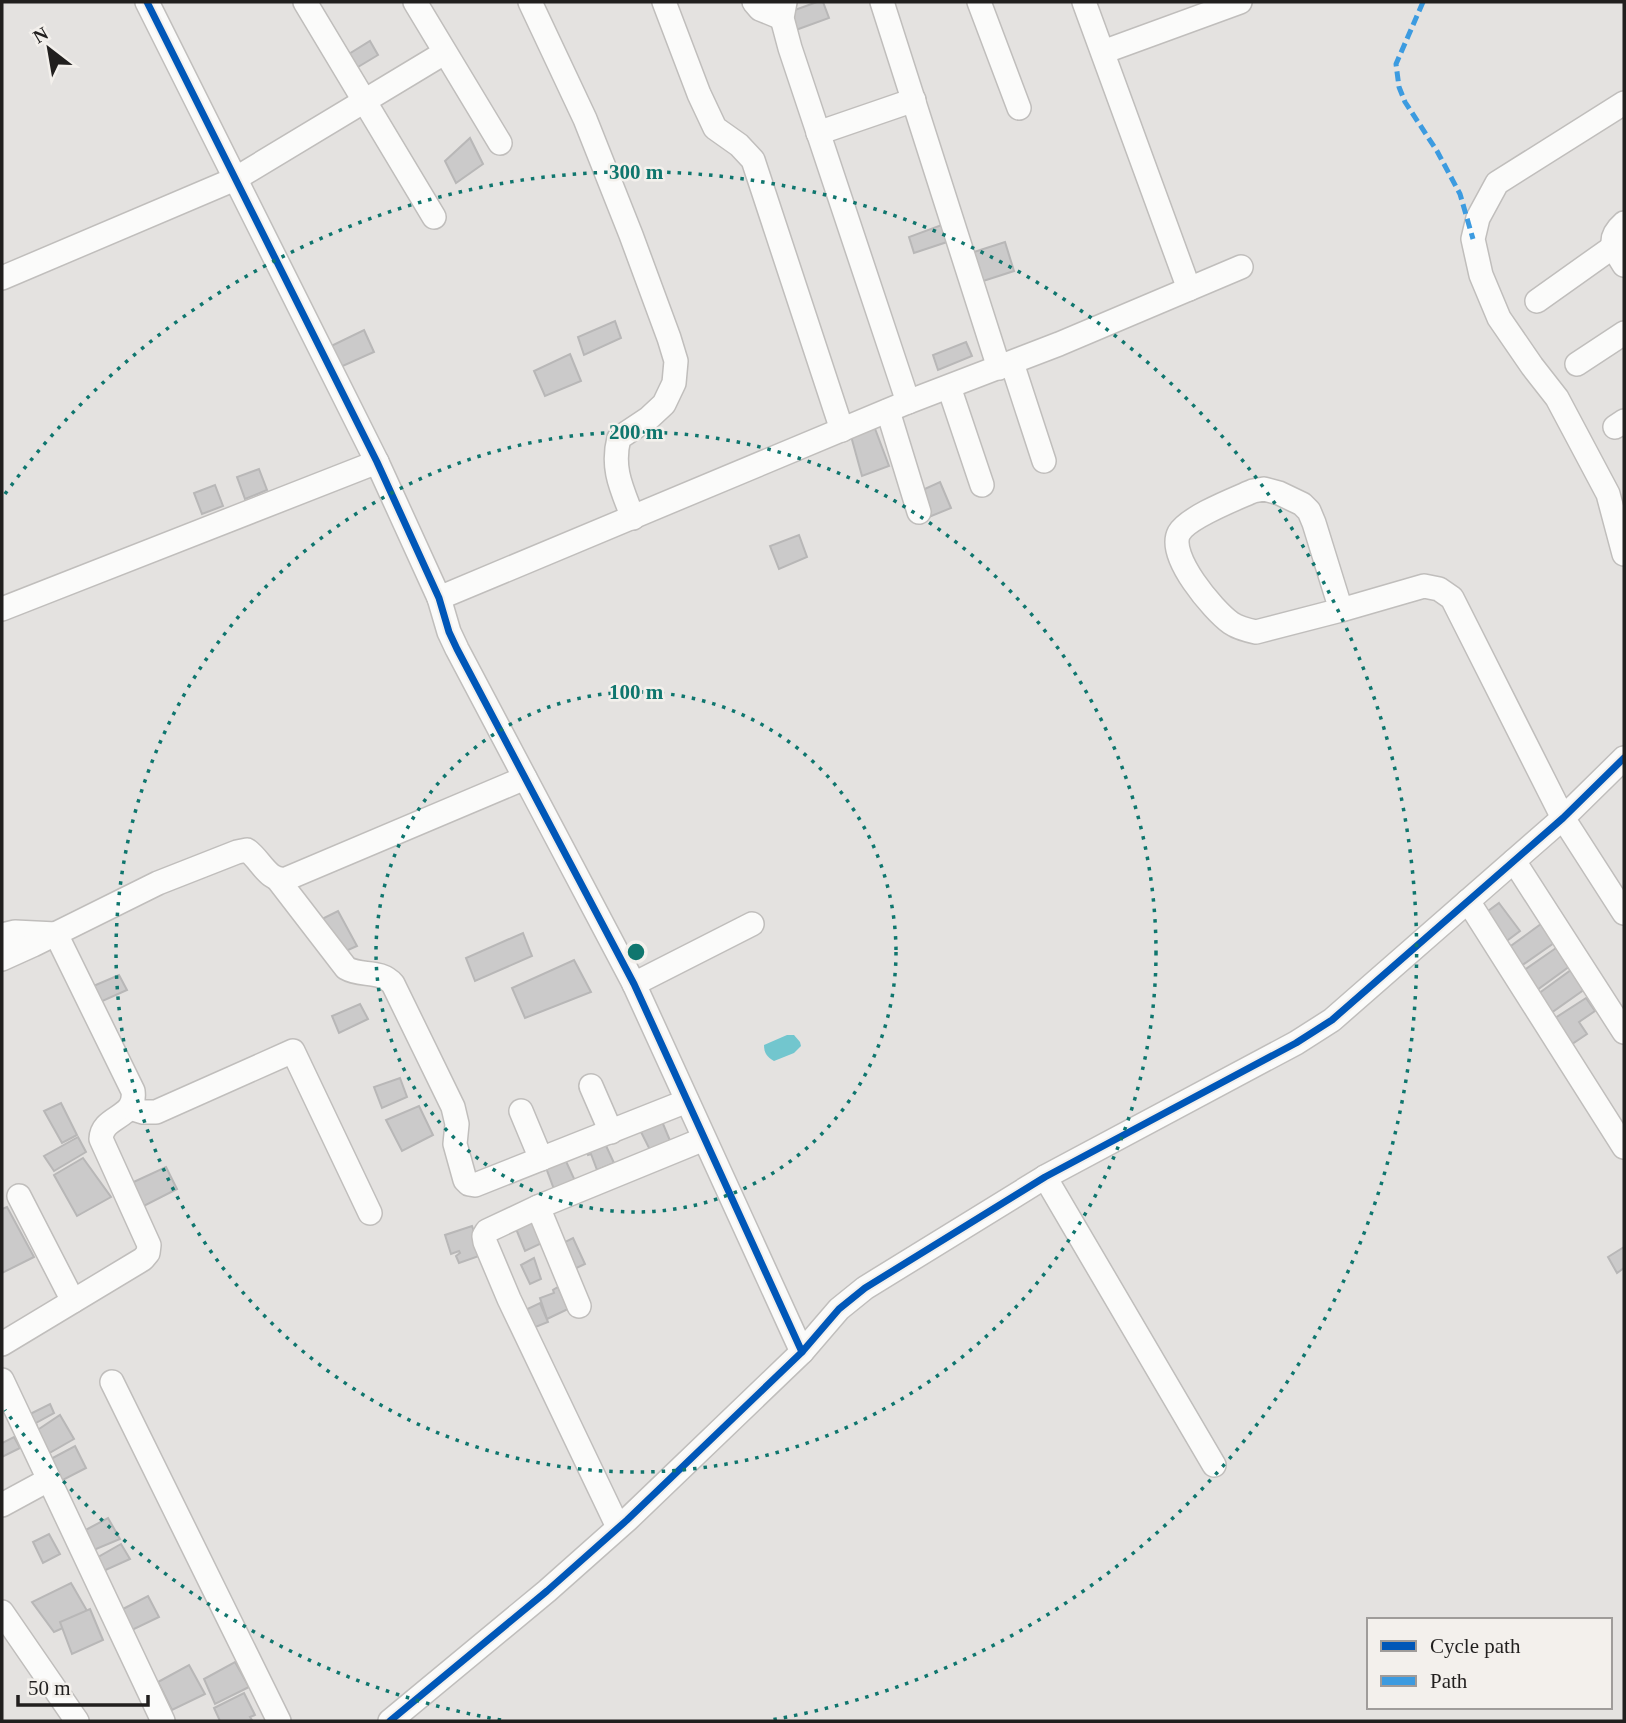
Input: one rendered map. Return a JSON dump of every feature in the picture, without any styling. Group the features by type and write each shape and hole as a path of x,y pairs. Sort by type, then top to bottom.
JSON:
{"street":[{"path":"147,2 377,461 439,598 457,649 634,984 803,1352"},
{"path":"305,2 434,217"},
{"path":"415,2 500,144"},
{"path":"530,2 585,119 636,247 676,361 674,383 664,404 649,418 619,438 615,451 618,480 633,518"},
{"path":"664,2 715,128 739,145 753,160 842,430"},
{"path":"754,2 760,9 783,10 790,48 818,133 898,407 919,512"},
{"path":"882,2 1006,366 1044,461"},
{"path":"979,2 1019,108"},
{"path":"1084,2 1189,289"},
{"path":"1103,52 1240,2"},
{"path":"2,278 235,178 444,54"},
{"path":"818,133 914,100"},
{"path":"1624,103 1497,183 1478,218 1473,239 1481,275 1499,318 1557,398 1608,494 1624,554"},
{"path":"1537,301 1618,256 1613,240 1616,231 1624,223"},
{"path":"439,598 1241,267"},
{"path":"1577,364 1624,333"},
{"path":"949,387 982,485"},
{"path":"2,609 377,461"},
{"path":"1341,610 1310,511 1279,493 1264,489 1253,491 1192,520 1179,533 1176,543 1180,559 1192,579 1230,623 1242,629 1256,632 1341,610 1424,586 1439,589 1452,598 1563,818 1624,913"},
{"path":"390,1721 547,1591 618,1528 803,1352 839,1309 865,1289 1045,1177 1296,1043 1332,1020 1563,818 1624,758"},
{"path":"278,881 286,880 525,778"},
{"path":"2,959 158,883 247,850 278,881 346,968 353,972 381,975 393,984 453,1107 457,1124 455,1144 465,1180 469,1184 475,1185 687,1101"},
{"path":"1514,861 1624,1032"},
{"path":"1468,901 1624,1147"},
{"path":"634,984 752,924"},
{"path":"2,935 15,932 56,934"},
{"path":"2,1344 148,1254 149,1245 101,1139 101,1133 106,1126 130,1108 134,1100 132,1091 56,934"},
{"path":"130,1108 156,1112 293,1051 370,1213"},
{"path":"591,1086 611,1132"},
{"path":"521,1111 541,1159"},
{"path":"618,1528 509,1299 484,1236 487,1231 538,1207 704,1139"},
{"path":"1045,1177 1214,1465"},
{"path":"19,1196 74,1301"},
{"path":"538,1207 579,1306"},
{"path":"2,1380 163,1721"},
{"path":"112,1382 279,1721"},
{"path":"2,1505 48,1480"},
{"path":"2,1612 77,1721"}],"water":[{"path":"787,1035 794,1035 801,1046 794,1053 774,1061 769,1058 764,1045"}],"building":[{"path":"823,2 829,18 793,31 792,11"},
{"path":"370,41 378,55 353,70 344,57"},
{"path":"470,138 483,164 456,183 445,161"},
{"path":"947,223 953,240 914,253 909,237"},
{"path":"1005,242 1014,271 977,283 968,254"},
{"path":"615,321 621,338 584,355 578,337"},
{"path":"364,330 374,352 336,369 327,348"},
{"path":"966,342 972,356 938,370 933,355"},
{"path":"570,354 581,381 545,396 534,371"},
{"path":"874,426 889,466 862,476 851,436"},
{"path":"259,469 267,490 245,499 237,477"},
{"path":"940,482 951,508 929,517 918,492"},
{"path":"215,485 223,506 202,514 194,493"},
{"path":"799,535 807,557 779,569 770,546"},
{"path":"1499,903 1520,931 1504,943 1484,914"},
{"path":"338,911 357,946 337,955 320,920"},
{"path":"1541,924 1554,943 1521,966 1508,948"},
{"path":"523,933 532,956 475,981 466,958"},
{"path":"1556,948 1570,966 1537,990 1523,971"},
{"path":"574,960 591,992 525,1018 512,988"},
{"path":"1571,970 1585,989 1551,1013 1538,994"},
{"path":"119,975 127,990 98,1003 91,987"},
{"path":"1586,998 1595,1011 1579,1022 1587,1034 1569,1046 1552,1020"},
{"path":"360,1004 368,1019 339,1033 332,1016"},
{"path":"400,1078 407,1097 382,1108 374,1087"},
{"path":"61,1103 77,1135 62,1143 44,1111"},
{"path":"419,1106 433,1135 402,1151 386,1120"},
{"path":"661,1119 671,1143 651,1152 639,1128"},
{"path":"78,1137 86,1152 54,1171 44,1156"},
{"path":"602,1137 614,1163 597,1170 584,1144"},
{"path":"564,1157 576,1183 555,1192 545,1165"},
{"path":"83,1158 111,1197 77,1216 54,1175"},
{"path":"166,1167 177,1189 138,1209 127,1185"},
{"path":"7,1207 34,1257 2,1273 2,1209"},
{"path":"534,1215 544,1242 525,1251 514,1224"},
{"path":"472,1226 482,1255 459,1263 456,1256 459,1251 451,1254 445,1235"},
{"path":"573,1238 585,1264 570,1271 557,1246"},
{"path":"1624,1247 1624,1268 1617,1273 1608,1257"},
{"path":"534,1258 541,1279 530,1284 521,1265"},
{"path":"558,1287 568,1309 547,1319 540,1298 554,1293 553,1290"},
{"path":"540,1303 548,1322 528,1330 521,1312"},
{"path":"50,1404 54,1413 32,1428 26,1416"},
{"path":"60,1415 74,1439 44,1456 33,1433"},
{"path":"14,1437 20,1448 2,1457 2,1443"},
{"path":"75,1446 86,1468 59,1482 47,1461"},
{"path":"108,1518 120,1539 89,1552 80,1533"},
{"path":"49,1534 60,1554 43,1563 33,1542"},
{"path":"121,1544 130,1559 99,1573 93,1560"},
{"path":"71,1583 90,1616 54,1632 32,1602"},
{"path":"148,1596 159,1617 132,1630 121,1610"},
{"path":"90,1609 103,1640 72,1654 60,1622"},
{"path":"235,1662 249,1687 215,1704 204,1679"},
{"path":"189,1665 205,1694 172,1710 158,1682"},
{"path":"244,1693 255,1715 250,1717 252,1720 220,1721 214,1708"}],"marked path":[{"path":"1423,2 1396,64 1399,87 1405,102 1437,151 1460,194 1473,239"}],"cycle path":[{"path":"147,2 377,462 439,598 457,649 634,984 802,1352"},
{"path":"390,1721 547,1591 627,1520 802,1352 839,1309 865,1288 1045,1177 1296,1043 1332,1020 1563,818 1624,758"}]}
